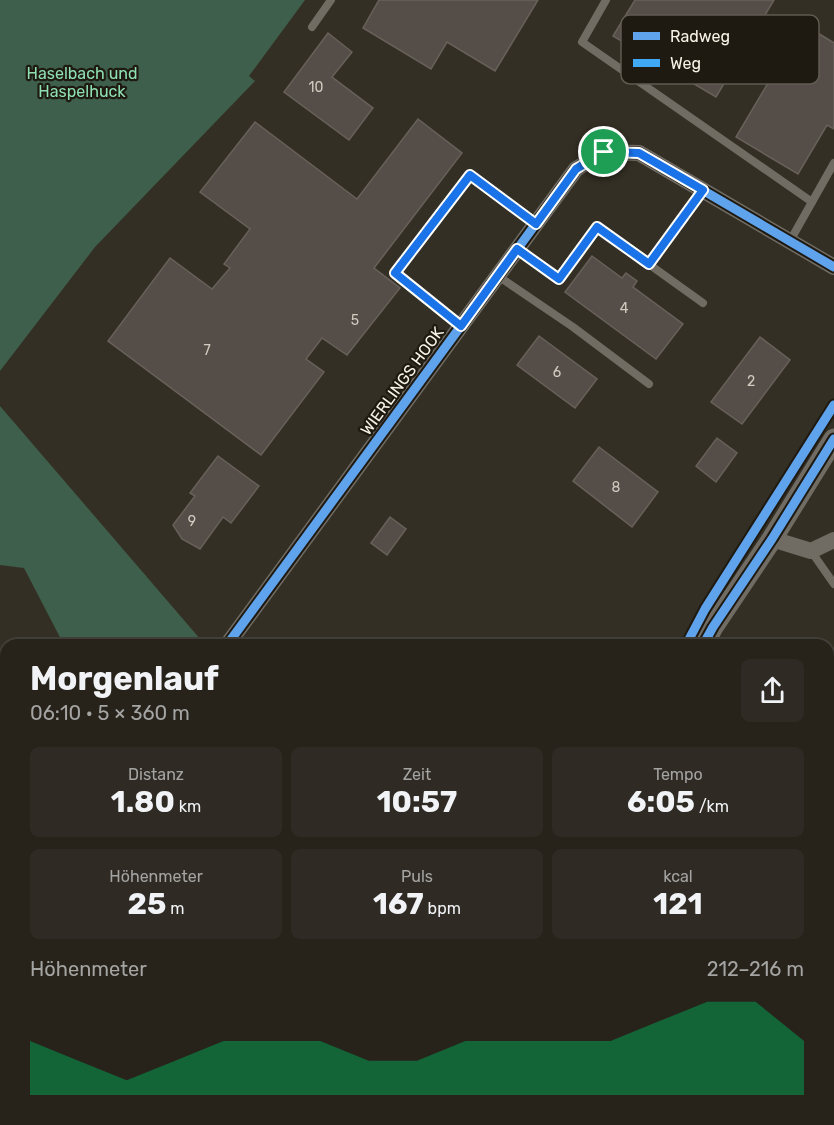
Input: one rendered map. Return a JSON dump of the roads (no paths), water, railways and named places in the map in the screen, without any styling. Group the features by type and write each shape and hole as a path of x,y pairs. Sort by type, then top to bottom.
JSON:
{"street":[{"name":"WIERLINGS HOOK","path":"231,639 576,169 604,152 639,153 834,267"},
{"path":"706,639 834,439"},
{"path":"772,539 811,551 834,540"}],"lane":[{"path":"312,27 331,0"},
{"path":"606,0 582,42 621,69"},
{"path":"643,84 812,201"},
{"path":"790,241 834,163"},
{"path":"461,326 395,273 470,175 536,224"},
{"path":"649,264 703,190"},
{"path":"517,249 559,279 597,227 703,303"},
{"path":"498,276 573,327 649,384"},
{"path":"811,551 834,584"}],"park label":[{"name":"Haselbach und Haspelhuck","path":"82,82"}]}
